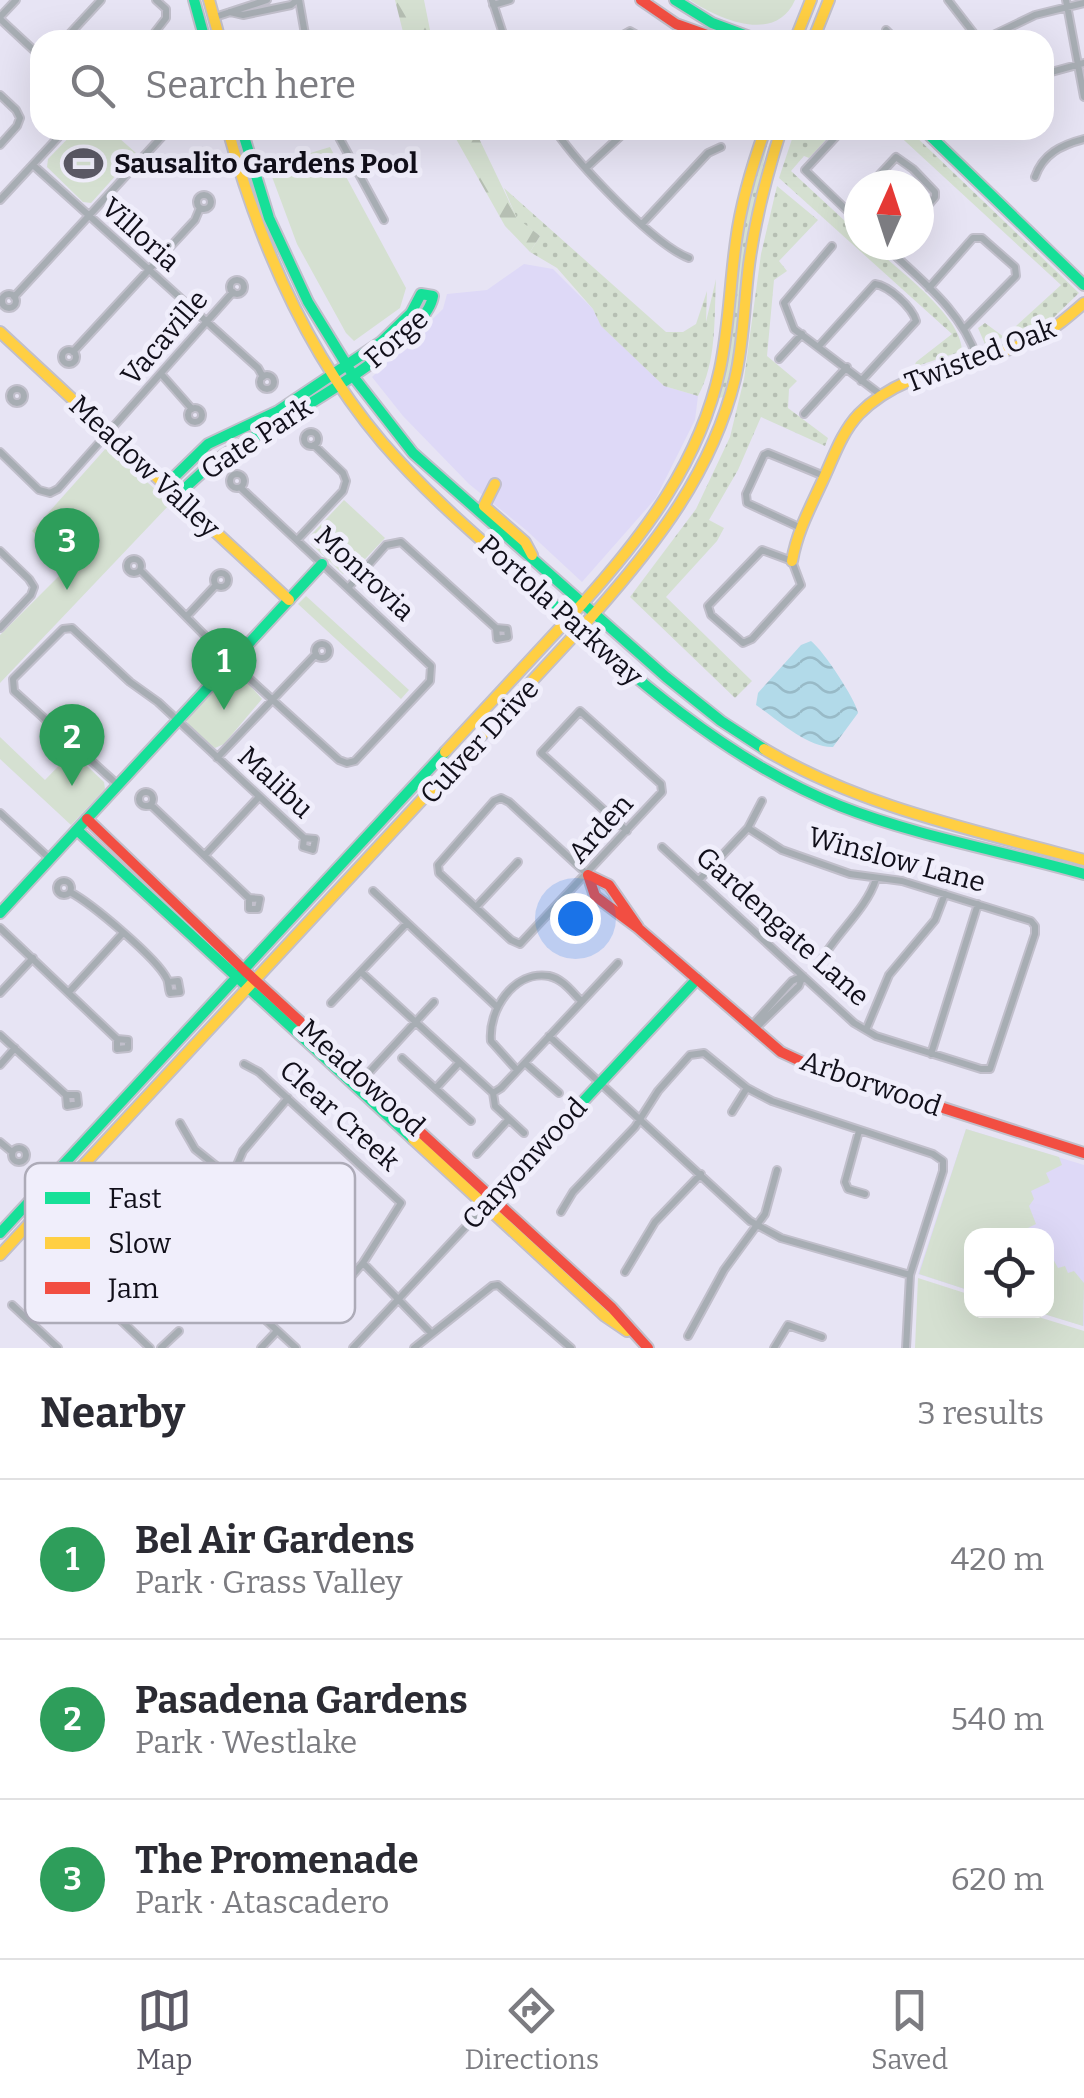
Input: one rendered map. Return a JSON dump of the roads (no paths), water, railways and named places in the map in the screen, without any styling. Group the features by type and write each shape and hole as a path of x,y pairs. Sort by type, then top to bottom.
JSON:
{"main road":[{"path":"197,0 205,14 215,17"},
{"path":"197,0 203,30"},
{"path":"210,0 218,30"},
{"path":"641,0 676,24 693,30"},
{"path":"675,0 712,24 729,30"},
{"path":"799,30 811,0"},
{"path":"817,30 830,0"},
{"name":"Portola Parkway","path":"231,140 257,227 282,289 336,379 380,439 423,484 581,629 705,733 808,793 922,834 1084,874"},
{"name":"Portola Parkway","path":"245,140 276,232 302,292 348,371 414,453 672,686 761,748 868,800 1084,860"},
{"name":"Culver Drive","path":"66,1163 583,604 652,524 686,466 708,411 726,336 740,212 761,140"},
{"name":"Culver Drive","path":"86,1163 581,629 665,532 693,487 724,417 736,377 748,266 763,187 778,140"},
{"path":"934,140 1084,285"},
{"name":"Forge","path":"336,379 413,328 433,306 433,296 421,294 400,325 348,371"},
{"name":"Twisted Oak","path":"792,560 801,528 848,428 882,396 928,374 1044,337 1069,320 1084,303"},
{"name":"Meadow Valley","path":"0,332 290,600"},
{"name":"Gate Park","path":"166,486 218,438 336,379"},
{"name":"Gate Park","path":"177,496 204,468 238,444 272,428 336,379"},
{"path":"194,457 204,468"},
{"path":"464,499 494,484 484,506 524,542 540,567"},
{"path":"0,913 322,564"},
{"name":"Meadowood","path":"86,819 242,975"},
{"name":"Meadowood","path":"77,830 612,1308 648,1348"},
{"path":"101,854 112,843"},
{"name":"Arborwood","path":"588,875 609,885 611,894 632,915 638,928 781,1052 809,1065 1084,1153"},
{"name":"Canyonwood","path":"490,1201 697,979"},
{"name":"Meadowood","path":"252,984 364,1078 490,1201"},
{"name":"Culver Drive","path":"0,1233 25,1206"},
{"name":"Culver Drive","path":"0,1256 25,1229"}],"street":[{"path":"16,0 0,18 30,46"},
{"path":"73,30 101,0"},
{"path":"156,0 166,9 157,30"},
{"path":"215,17 267,0"},
{"path":"230,12 243,15 298,0 304,30"},
{"path":"502,30 493,2 510,0"},
{"path":"948,0 972,30"},
{"path":"1000,30 1066,3 1084,3"},
{"path":"1066,3 1084,97"},
{"path":"1054,71 1080,64"},
{"path":"0,95 20,118 0,145"},
{"path":"1034,178 1054,150 1084,139"},
{"path":"0,200 56,140"},
{"path":"14,297 159,140"},
{"path":"340,140 384,220"},
{"path":"563,140 643,223 676,253 689,258"},
{"path":"586,167 616,140"},
{"path":"833,140 805,170 844,208"},
{"path":"643,223 708,153 721,147"},
{"path":"884,170 896,157 912,170"},
{"name":"Villoria","path":"33,164 258,368 263,377"},
{"path":"74,352 195,220 200,208"},
{"path":"929,288 973,238 982,238 1015,267 1016,276 965,328"},
{"path":"832,246 784,303 794,328 882,396"},
{"path":"902,260 953,310 978,359"},
{"path":"819,346 875,284 882,285 914,313 916,321 861,381"},
{"name":"Vacaville","path":"0,452 40,490 50,494 58,489 233,292"},
{"path":"779,359 802,334"},
{"path":"804,414 847,367"},
{"path":"162,374 184,395 192,409"},
{"path":"2,405 12,400"},
{"path":"296,540 343,491 346,481 344,473 314,445"},
{"path":"801,528 747,502 754,475 768,453 824,476"},
{"name":"Monrovia","path":"241,488 431,666 431,678 355,761 347,764 272,699"},
{"path":"348,588 386,546 401,542 496,628"},
{"path":"766,550 792,560 802,581 798,591 752,639 743,643 711,616 710,602 756,552 766,550"},
{"path":"0,551 34,587 0,628"},
{"path":"140,570 272,699"},
{"path":"188,615 216,585"},
{"name":"Malibu","path":"118,784 14,690 14,680 63,629 72,628 304,838"},
{"path":"217,758 316,654"},
{"name":"Arden","path":"476,907 515,943 524,943 588,875 662,792 661,784 580,710 541,753 627,831"},
{"path":"204,856 258,798"},
{"name":"Arborwood","path":"476,907 438,873 438,865 494,801 501,798 588,875"},
{"path":"698,880 748,828 762,801"},
{"path":"152,804 249,898"},
{"path":"0,812 50,859"},
{"name":"Winslow Lane","path":"748,828 800,857 876,879 902,881 1024,918 1035,926 990,1068"},
{"name":"Gardengate Lane","path":"662,847 866,1030 931,1054 981,1069 990,1068"},
{"path":"476,907 518,862"},
{"path":"821,960 869,897 876,879"},
{"path":"373,891 496,1006"},
{"path":"70,892 87,901 170,982"},
{"path":"866,1030 889,975 935,920 945,894"},
{"path":"931,1054 978,904"},
{"path":"331,1003 406,924"},
{"path":"0,928 118,1039"},
{"path":"69,992 122,934"},
{"path":"0,993 33,958"},
{"path":"493,1093 618,962"},
{"path":"360,972 493,1093 494,1106 524,1133"},
{"path":"518,1070 491,1041 496,1006 517,984 537,976 560,980 581,1001"},
{"path":"752,1030 760,1028 804,976"},
{"path":"364,1078 434,1002"},
{"path":"0,1034 66,1096"},
{"path":"549,1036 758,1226 781,1238 910,1275"},
{"path":"0,1065 15,1048"},
{"path":"560,1212 573,1192 641,1118 669,1077 690,1055 700,1052 747,1088 786,1107 934,1154 943,1161 910,1275 906,1348"},
{"path":"402,1058 471,1121"},
{"path":"525,1062 559,1093"},
{"path":"436,1088 459,1063"},
{"name":"Clear Creek","path":"244,1064 259,1072 401,1203 355,1273"},
{"path":"732,1112 747,1088"},
{"path":"239,1163 250,1143 288,1098"},
{"path":"477,1154 509,1119"},
{"path":"180,1123 210,1163"},
{"path":"860,1131 845,1182 848,1188 865,1194"},
{"path":"0,1142 12,1152"},
{"path":"688,1336 724,1270 758,1226 770,1202 776,1170"},
{"path":"625,1272 655,1222 701,1174"},
{"name":"Canyonwood","path":"353,1348 490,1201"},
{"path":"364,1263 432,1333"},
{"path":"414,1348 498,1285 571,1348"},
{"path":"12,1305 25,1318"},
{"path":"30,1323 52,1346"},
{"path":"123,1323 150,1348"},
{"path":"268,1323 296,1348"},
{"path":"774,1348 788,1324 822,1337"},
{"path":"161,1348 179,1331"},
{"path":"261,1348 277,1331"}],"water":[{"path":"811,641 838,676 858,713 833,747 803,738 756,705 758,693 801,645"}],"place":[{"name":"Sausalito Gardens Pool","path":"84,163"},
{"name":"The Promenade","path":"67,590"},
{"name":"Bel Air Gardens","path":"224,710"},
{"name":"Pasadena Gardens","path":"72,786"}]}
